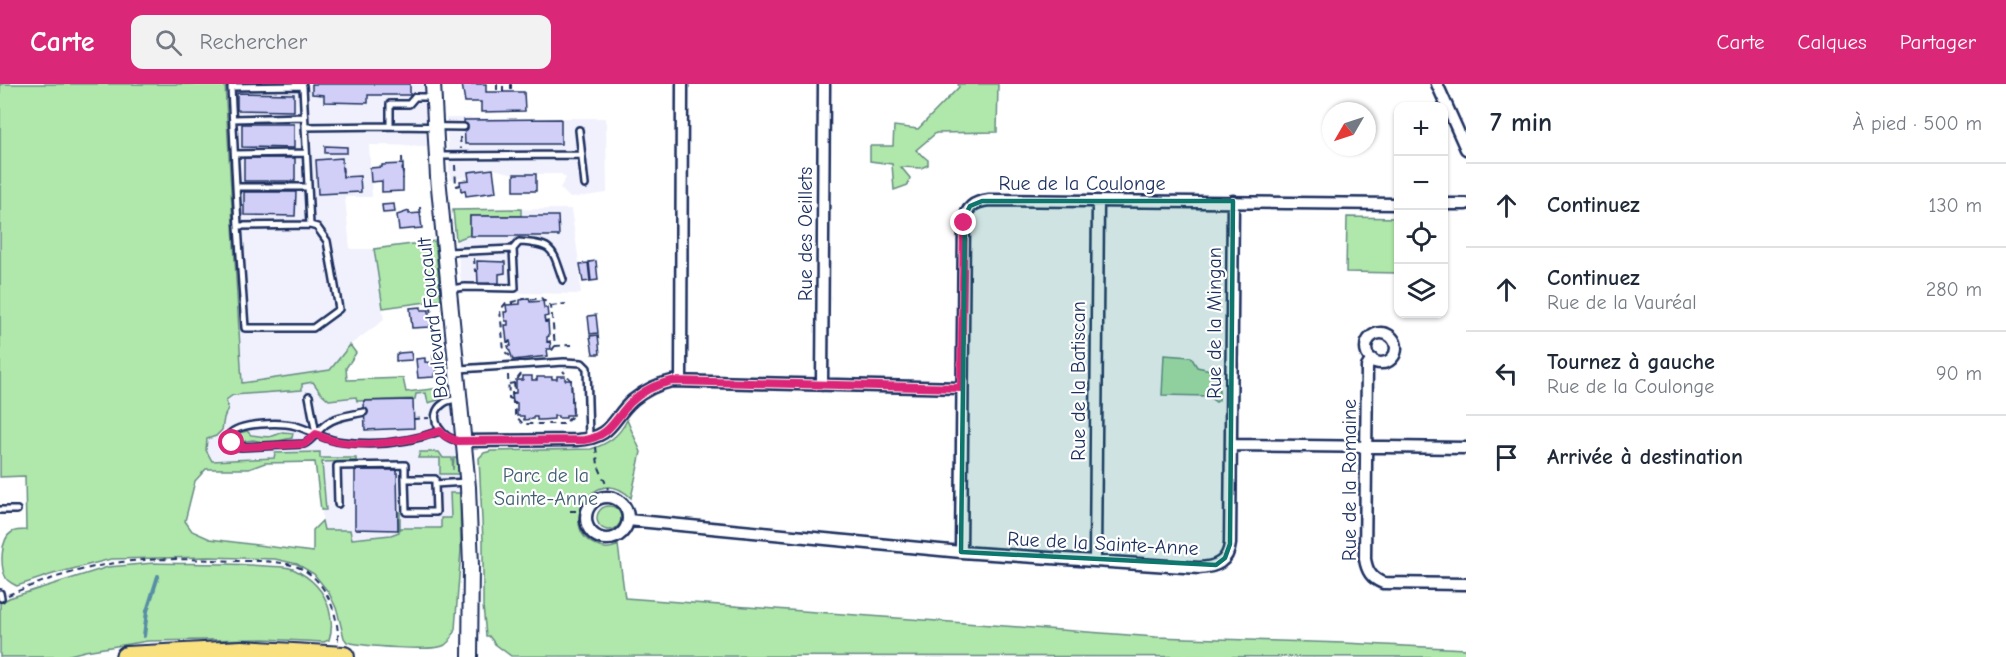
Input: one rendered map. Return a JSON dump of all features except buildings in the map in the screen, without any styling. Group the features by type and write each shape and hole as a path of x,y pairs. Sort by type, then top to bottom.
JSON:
{"highway":[{"path":"126,657 256,651 344,657"},
{"path":"186,657 206,653"}],"street":[{"path":"681,381 682,84"},
{"name":"Rue des Oeillets","path":"822,385 824,84"},
{"path":"1437,84 1466,149"},
{"name":"Boulevard Foucault","path":"433,90 436,156 468,482 471,554 470,657"},
{"name":"Rue de la Coulonge","path":"961,552 961,388 964,223 967,210 976,203 989,200 1394,204"},
{"name":"Rue de la Batiscan","path":"1095,561 1098,201"},
{"name":"Rue de la Mingan","path":"1231,445 1233,201"},
{"path":"1448,204 1466,204"},
{"name":"Rue de la Romaine","path":"1372,359 1367,367 1366,447 1365,559 1370,575 1383,583 1466,584"},
{"path":"465,441 593,443 642,393 665,383 681,381 961,388"},
{"path":"1231,445 1466,448"},
{"name":"Rue de la Sainte-Anne","path":"628,520 961,552 1209,567 1221,562 1229,551 1231,445"},
{"path":"607,496 625,506 628,520 622,533 610,539 596,537 590,532 585,519 589,506 594,500 607,496"}],"lane":[{"path":"238,226 310,225 317,227 327,241 339,309 313,328 245,328 238,226 231,87 304,85 310,225"},
{"path":"390,126 390,104 409,104 415,97 433,90"},
{"path":"233,119 304,117"},
{"path":"305,127 464,127"},
{"path":"579,130 585,185"},
{"path":"235,154 306,153"},
{"path":"436,156 582,155"},
{"path":"236,188 308,187"},
{"path":"449,289 515,288 513,249 519,242 539,243 547,246 554,256 563,280"},
{"path":"445,252 513,249"},
{"path":"457,369 564,362 582,363 588,368 593,443"},
{"path":"309,396 316,434"},
{"path":"460,399 444,403 439,407 436,417 440,431 451,440 465,441"},
{"path":"364,412 330,421 316,434 304,444 241,447 232,443 229,435 232,430 243,426 279,424 292,425 316,434 328,440 346,443 419,438 440,431"},
{"path":"338,504 337,466 405,465 405,477 405,487 406,512 436,512 435,479 405,477 397,476"},
{"path":"435,483 468,482"},
{"path":"398,488 405,487"},
{"path":"0,510 17,510"}],"path":[{"path":"497,84 497,92"},
{"path":"503,84 503,92"},
{"path":"511,84 511,92"},
{"path":"454,156 456,186 460,185"},
{"path":"402,157 403,179"},
{"path":"342,166 343,174"},
{"path":"420,207 421,218"},
{"path":"475,261 475,271 477,271"},
{"path":"495,311 500,310 506,303 529,298 529,300 536,301 541,298 550,306 566,304"},
{"path":"431,306 432,318"},
{"path":"548,356 553,345 550,306"},
{"path":"500,310 503,316 504,351 513,360"},
{"path":"548,325 552,324"},
{"path":"553,345 572,345"},
{"path":"504,351 509,350"},
{"path":"433,354 434,363"},
{"path":"527,372 522,373 514,383 509,384 509,398 515,403 515,416 523,424 564,424 573,415 571,380 563,371 560,371 561,376"},
{"path":"512,399 512,393 515,393 514,383"},
{"path":"414,419 436,417"},
{"path":"561,418 561,424"},
{"path":"528,419 528,424"},
{"path":"548,419 548,424"},
{"path":"593,443 598,465 608,489"},
{"path":"570,511 580,511"},
{"path":"1,596 115,563 198,559 291,565 311,575 328,599 337,624 338,657"}],"highlighted area":[{"path":"982,201 1233,201 1230,544 1225,558 1216,565 961,552 965,216 970,206"}],"shaded area":[{"path":"225,84 425,84 427,146 369,145 372,197 345,197 350,249 374,249 384,320 350,345 330,370 242,383"},
{"path":"446,118 606,118 607,193 570,198 560,188 566,178 561,174 514,174 493,169 468,172 468,177 450,180"},
{"path":"571,209 581,294 462,292 453,210"},
{"path":"313,382 329,400 451,387 458,458 461,529 400,532 352,539 350,530 324,530 315,462 265,463 267,457 212,461 206,450 215,406 233,395 302,390 302,384"}],"green space":[{"path":"0,84 225,84 242,383 330,370 350,345 356,353 346,368 347,380 403,378 406,392 451,387 438,400 428,403 426,393 416,394 415,399 357,401 356,397 329,400 313,382 302,384 302,390 233,395 226,400 228,408 222,430 216,436 207,439 206,450 212,461 274,458 275,453 320,452 320,458 356,458 356,461 322,462 326,510 321,510 315,462 265,463 249,469 206,469 195,481 185,521 192,531 210,539 313,552 313,530 322,521 324,530 350,530 352,539 399,532 398,512 400,512 400,530 401,528 441,528 441,518 451,518 450,493 460,493 461,550 455,629 445,645 413,648 381,647 347,642 329,593 314,574 297,564 275,559 210,557 111,559 17,586 7,579 2,560 5,541 12,532 26,530 25,476 0,477"},
{"path":"958,84 998,84 997,132 936,133 916,150 928,160 928,165 921,168 901,167 910,178 908,185 894,190 892,164 870,161 870,146 893,146 894,126 918,129 959,87"},
{"path":"521,209 521,216 470,216 470,235 456,240 453,210"},
{"path":"1347,217 1394,218 1394,273 1346,272"},
{"path":"435,241 441,300 383,308 374,249"},
{"path":"1164,355 1191,357 1197,367 1215,371 1219,378 1216,382 1219,400 1216,402 1207,396 1162,395"},
{"name":"Parc de la Sainte-Anne","path":"627,420 641,452 631,498 618,489 605,487 594,492 585,501 580,512 579,525 584,536 596,545 607,548 618,545 625,598 1156,637 1466,649 1466,657 511,656 495,644 489,636 486,636 483,606 479,458 491,451 591,449 612,439"},
{"path":"247,431 251,435 264,437 282,432 293,433 292,438 268,443 235,440 239,433"},
{"path":"420,452 439,452 443,458 452,458 453,470 454,458 458,458 458,474 440,474 440,458 418,458"},
{"path":"609,506 614,507 620,513 620,523 614,529 609,530 604,529 598,523 597,518 598,513 604,507"},
{"path":"154,563 237,564 293,569 311,580 324,596 331,621 329,640 324,642 264,639 148,641 62,657 0,657 0,603 9,598 108,567"}],"waterway":[{"path":"144,636 147,611 158,576"}],"route":[{"path":"232,443 241,447 304,444 316,434 328,440 346,443 406,441 440,431 451,440 457,441 584,440 606,431 642,393 672,381 961,388 964,223"}]}
